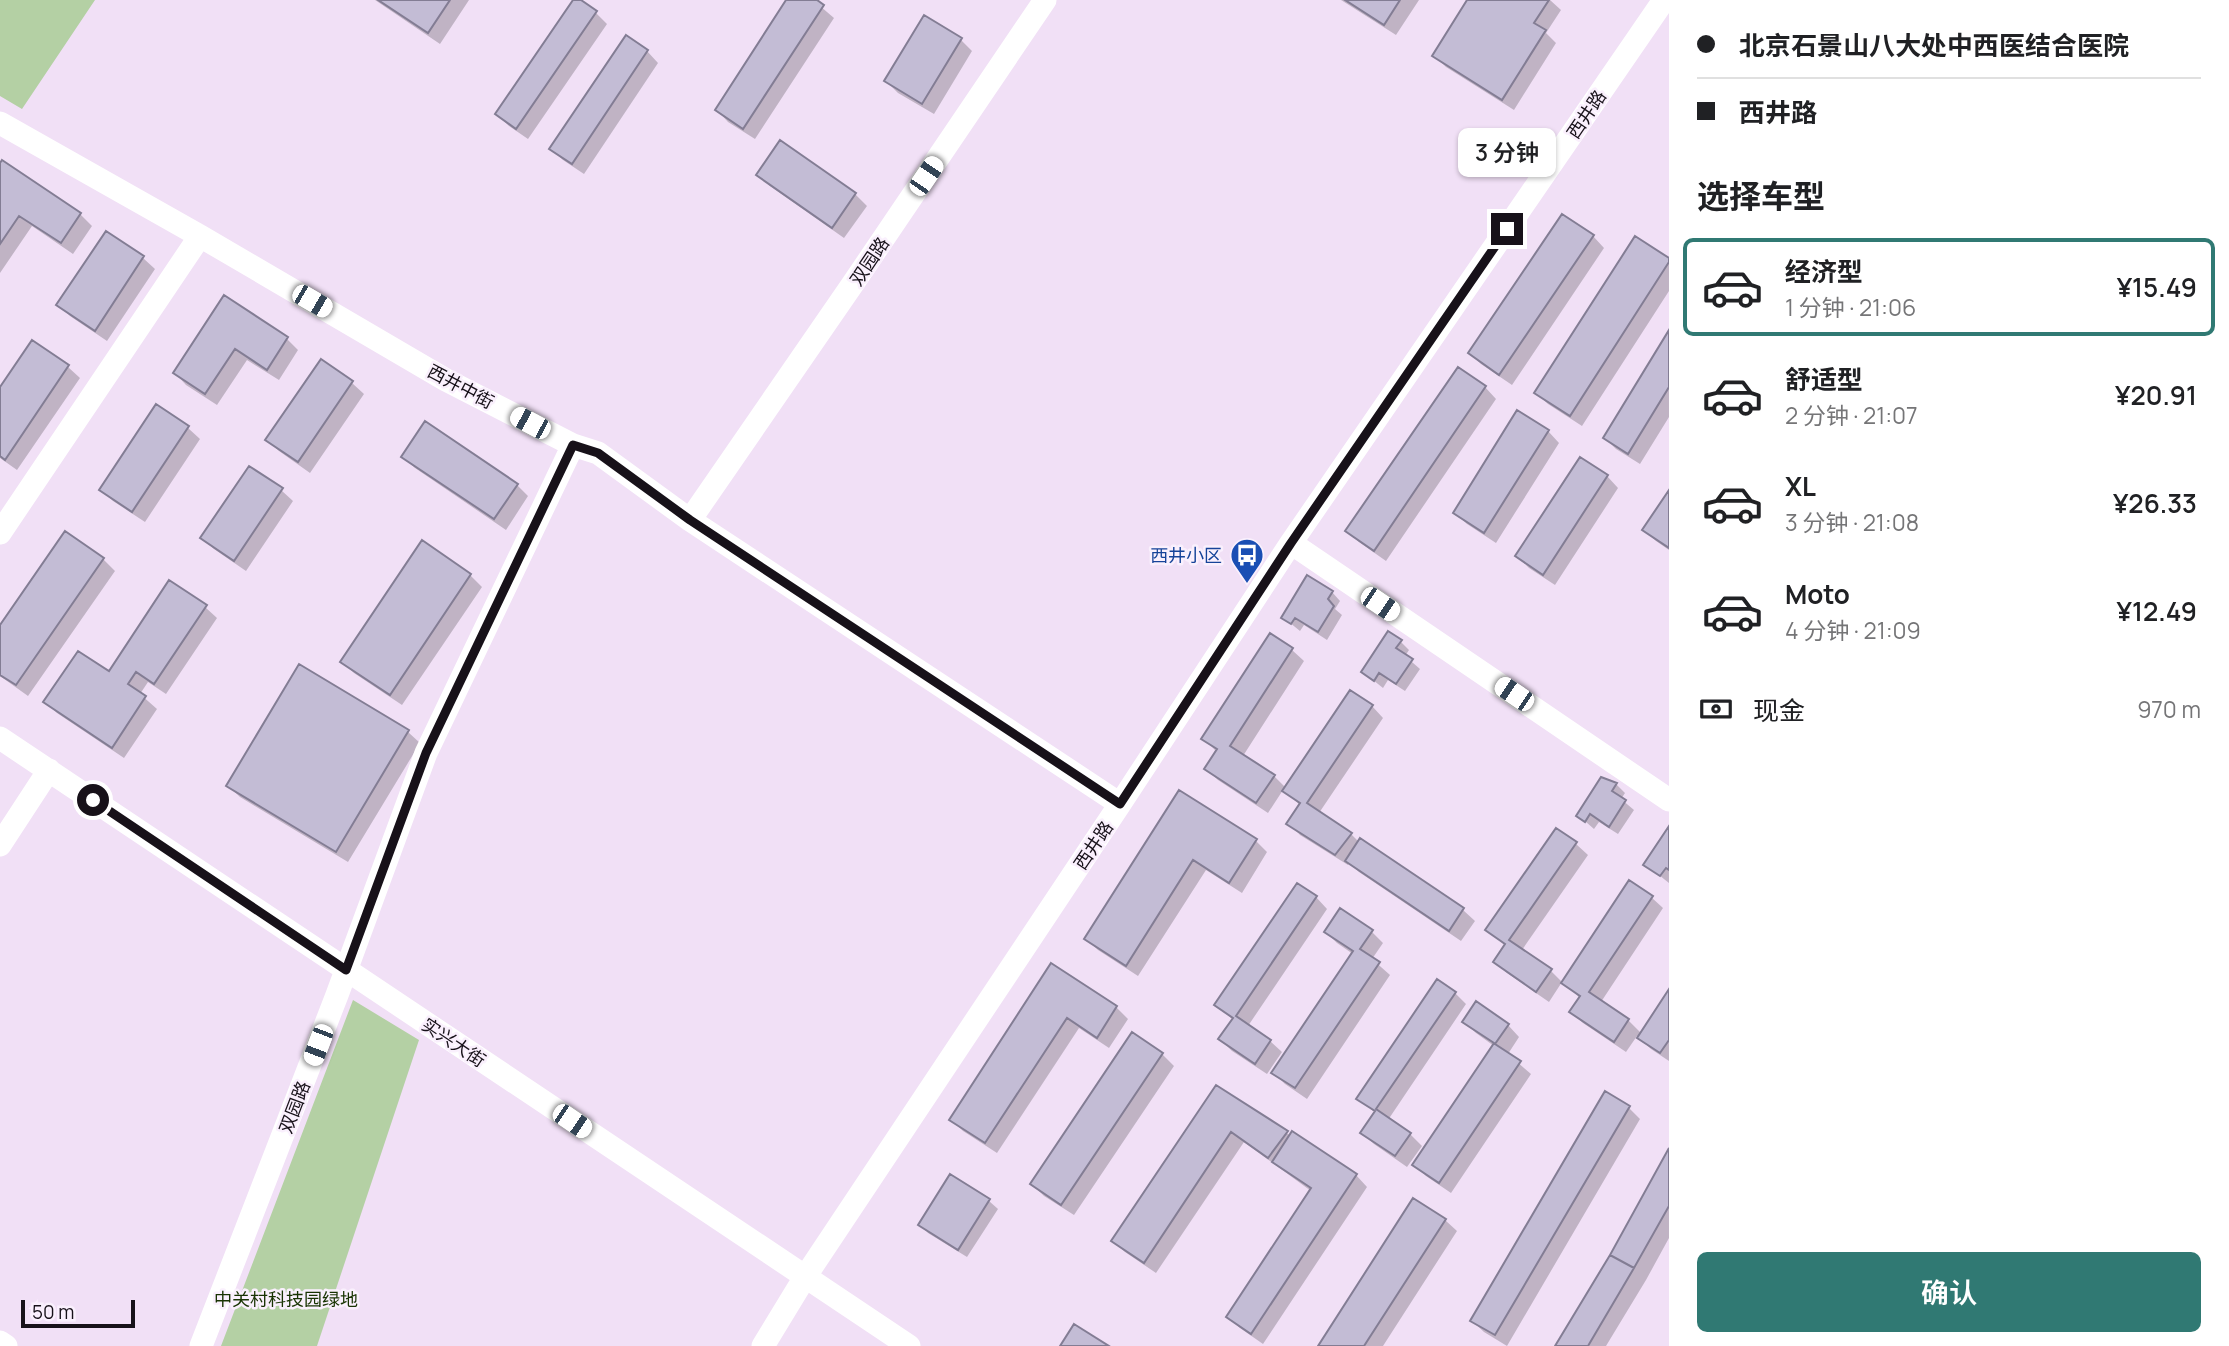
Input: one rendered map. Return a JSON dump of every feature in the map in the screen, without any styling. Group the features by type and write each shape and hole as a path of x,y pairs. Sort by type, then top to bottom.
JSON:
{"street":[{"name":"双园路","path":"690,520 1045,0"},
{"name":"西井路","path":"764,1346 805,1277 1291,543 1664,0"},
{"name":"西井中街","path":"0,123 446,380 573,445 598,453 690,520 1120,804"},
{"path":"0,533 200,236"},
{"name":"双园路","path":"201,1346 346,970 426,753 573,445"},
{"path":"1291,543 1669,800"},
{"name":"实兴大街","path":"0,738 908,1346"},
{"path":"0,845 49,771"},
{"path":"0,1342 6,1346"}],"green space":[{"path":"0,0 95,0 22,109 0,96"},
{"name":"中关村科技园绿地","path":"353,1000 419,1040 317,1346 221,1346"}],"building":[{"path":"378,0 450,0 428,33"},
{"path":"573,0 581,0 597,11 516,129 495,114"},
{"path":"786,0 817,0 824,5 743,129 715,110"},
{"path":"1345,0 1400,0 1384,25"},
{"path":"1467,0 1549,0 1534,23 1546,30 1502,100 1432,56"},
{"path":"924,15 962,38 922,104 884,81"},
{"path":"626,35 648,50 572,164 549,149"},
{"path":"780,140 856,193 832,228 756,175"},
{"path":"2,160 81,213 61,243 19,216 0,244"},
{"path":"1562,214 1594,235 1499,375 1468,353"},
{"path":"106,231 144,256 95,331 56,305"},
{"path":"1635,236 1669,258 1669,262 1570,416 1534,393"},
{"path":"224,295 288,337 267,370 235,349 205,394 173,373"},
{"path":"1669,330 1669,387 1628,454 1603,438"},
{"path":"32,340 69,365 5,460 0,456 0,387"},
{"path":"321,359 353,381 298,462 265,440"},
{"path":"1458,367 1486,386 1374,551 1345,531"},
{"path":"156,404 189,426 132,512 99,490"},
{"path":"1517,410 1549,430 1484,533 1453,513"},
{"path":"425,421 518,484 494,519 401,457"},
{"path":"1580,457 1608,475 1543,575 1515,556"},
{"path":"249,466 283,488 234,561 200,538"},
{"path":"1669,490 1669,548 1642,530"},
{"path":"65,531 104,558 16,685 0,675 0,625"},
{"path":"422,540 471,574 390,695 340,662"},
{"path":"1307,575 1333,591 1328,599 1334,606 1318,632 1295,618 1291,624 1281,618"},
{"path":"169,580 207,605 154,684 136,672 128,684 146,696 112,748 43,702 78,651 109,671"},
{"path":"1388,631 1402,640 1396,648 1413,659 1396,684 1379,673 1374,681 1361,672"},
{"path":"1270,633 1293,648 1230,746 1275,775 1256,803 1204,769 1217,749 1201,739"},
{"path":"299,664 409,730 336,852 226,786"},
{"path":"1350,690 1373,705 1307,803 1352,833 1335,855 1286,824 1300,803 1282,791"},
{"path":"1601,777 1617,783 1612,791 1626,800 1609,827 1590,814 1585,822 1576,816"},
{"path":"1179,790 1257,839 1229,883 1193,860 1126,966 1084,939"},
{"path":"1669,826 1669,870 1666,868 1660,876 1643,865"},
{"path":"1556,828 1577,842 1509,940 1552,969 1536,992 1493,962 1505,944 1485,930"},
{"path":"1360,838 1464,908 1449,931 1345,861"},
{"path":"1629,880 1653,896 1589,992 1629,1019 1614,1042 1569,1012 1580,996 1561,983"},
{"path":"1297,883 1317,896 1236,1016 1271,1040 1255,1064 1218,1039 1233,1018 1214,1005"},
{"path":"1340,908 1373,930 1360,949 1380,962 1295,1088 1271,1073 1353,951 1324,932"},
{"path":"1051,963 1117,1006 1097,1038 1067,1018 985,1143 949,1120"},
{"path":"1437,979 1456,992 1376,1109 1411,1133 1395,1156 1360,1133 1375,1111 1356,1099"},
{"path":"1669,989 1669,1040 1660,1053 1637,1038"},
{"path":"1476,1001 1509,1024 1495,1044 1521,1061 1439,1183 1412,1165 1494,1043 1462,1022"},
{"path":"1132,1032 1163,1053 1061,1205 1030,1184"},
{"path":"1216,1085 1288,1131 1268,1158 1231,1132 1144,1263 1111,1241"},
{"path":"1605,1091 1630,1106 1495,1335 1470,1321"},
{"path":"1292,1131 1357,1174 1251,1334 1226,1317 1311,1188 1272,1162"},
{"path":"1669,1148 1669,1206 1634,1268 1610,1255"},
{"path":"950,1174 990,1199 958,1250 918,1225"},
{"path":"1413,1198 1446,1219 1364,1346 1318,1346"},
{"path":"1610,1255 1634,1268 1588,1346 1555,1346"},
{"path":"1074,1324 1109,1346 1060,1346"}],"place":[{"name":"西井小区","path":"1247,585"}],"route":[{"path":"93,800 346,970 426,753 573,445 598,453 690,520 1120,804 1291,543 1507,229"}]}
